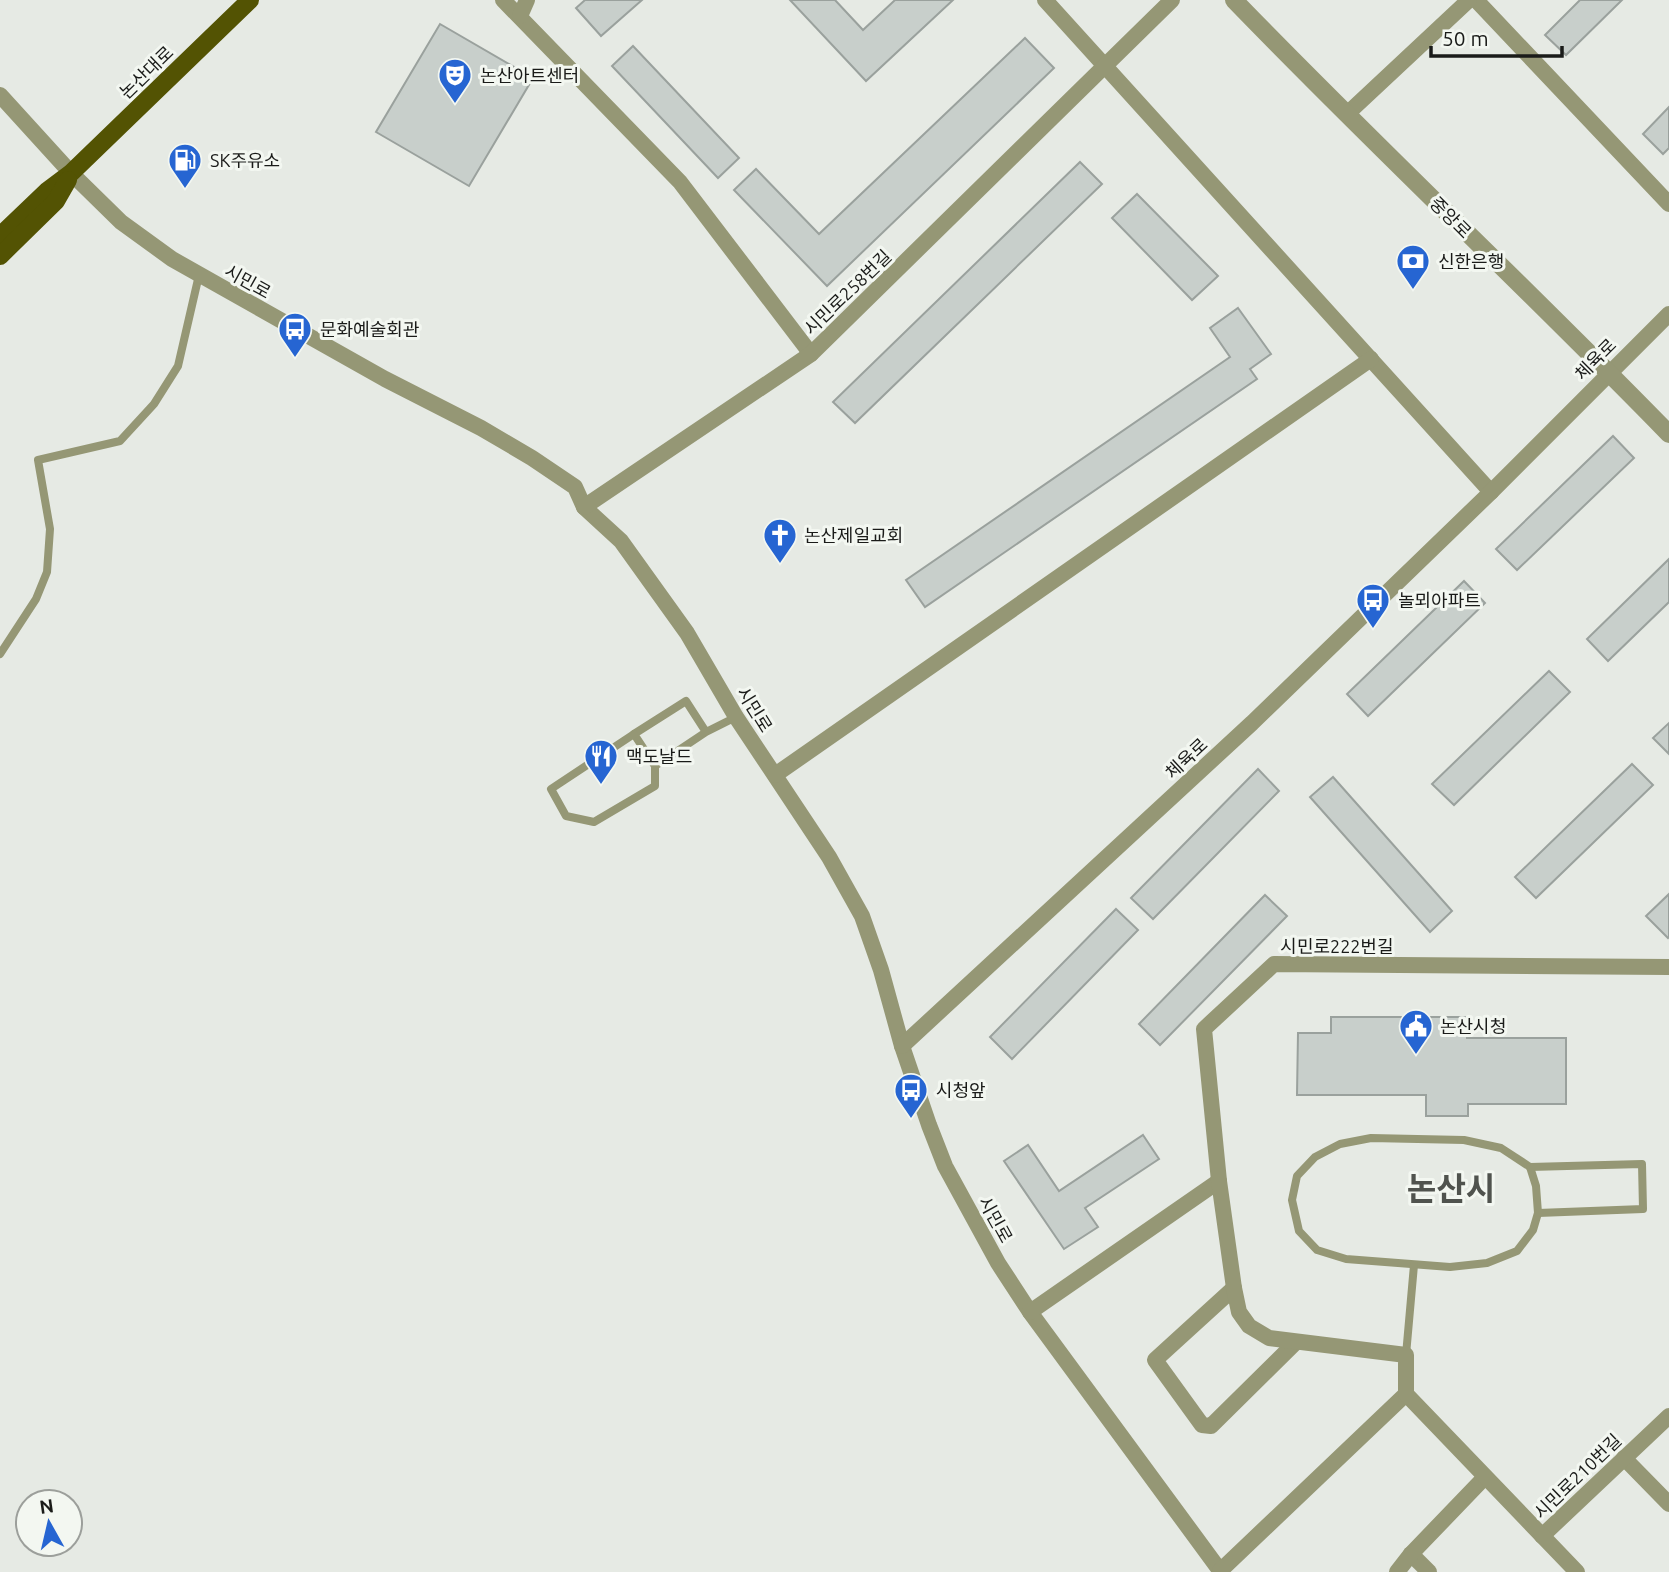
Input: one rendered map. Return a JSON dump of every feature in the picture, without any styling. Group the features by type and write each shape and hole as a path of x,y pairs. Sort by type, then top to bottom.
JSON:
{"main road":[{"name":"논산대로","path":"0,236 47,191 71,173 250,0"},
{"name":"논산대로","path":"0,256 56,201 71,173"}],"street":[{"path":"503,0 680,183 811,354"},
{"path":"520,16 527,0"},
{"path":"1045,0 1491,492"},
{"name":"시민로258번길","path":"584,508 811,354 1172,0"},
{"name":"중앙로","path":"1234,0 1669,433"},
{"path":"1347,114 1469,0"},
{"path":"1476,0 1669,204"},
{"name":"시민로","path":"2,103 121,222 172,260 532,458 575,487 584,508 621,541 687,633 736,717 829,857 862,916 929,1125 946,1167 998,1263 1030,1312 1220,1572"},
{"name":"체육로","path":"902,1046 1252,723 1491,492 1669,313"},
{"path":"775,775 1371,359"},
{"name":"시민로222번길","path":"1219,1181 1204,1028 1273,964 1669,967"},
{"path":"1030,1312 1219,1181 1234,1288 1239,1312 1249,1326 1269,1338 1406,1355 1406,1394 1220,1572"},
{"path":"1234,1288 1155,1360 1202,1424 1211,1426 1296,1342"},
{"name":"시민로210번길","path":"1406,1394 1542,1536 1669,1416"},
{"path":"1624,1458 1669,1504"},
{"path":"1397,1572 1485,1477"},
{"path":"1542,1536 1577,1572"},
{"path":"1411,1554 1429,1572"}],"lane":[{"path":"0,654 36,599 47,572 50,529 38,460 120,441 154,404 178,366 199,275"},
{"path":"634,734 655,766 655,786 594,822 566,816 551,789 634,734 685,701 706,732"},
{"path":"655,766 706,732 736,717"},
{"path":"1530,1167 1536,1186 1538,1213 1533,1230 1517,1251 1487,1263 1450,1267 1414,1265 1346,1259 1317,1250 1299,1231 1292,1200 1297,1175 1315,1157 1340,1143 1371,1138 1464,1140 1501,1148 1530,1167 1642,1164 1643,1209 1538,1213"},
{"path":"1406,1355 1414,1265"}],"building":[{"path":"585,0 642,0 601,36 576,8"},
{"path":"790,0 835,0 863,30 895,0 953,0 866,81"},
{"path":"1580,0 1622,0 1566,55 1545,35"},
{"name":"논산아트센터","path":"440,24 533,78 469,186 376,132"},
{"path":"1025,38 1054,68 827,286 734,190 756,169 819,234"},
{"path":"633,46 739,158 718,178 612,66"},
{"path":"1669,107 1669,148 1663,154 1643,134"},
{"path":"1080,162 1102,184 855,423 833,402"},
{"path":"1137,194 1218,276 1192,300 1112,218"},
{"path":"1238,308 1271,354 1250,369 1257,379 925,607 906,580 1230,357 1210,328"},
{"path":"1613,436 1634,458 1517,570 1496,549"},
{"path":"1669,559 1669,602 1608,661 1587,639"},
{"path":"1464,581 1485,603 1368,716 1347,694"},
{"path":"1549,671 1570,692 1454,805 1432,784"},
{"path":"1669,723 1669,754 1653,738"},
{"path":"1632,764 1653,785 1536,898 1515,877"},
{"path":"1258,769 1279,791 1153,919 1131,898"},
{"path":"1333,777 1452,911 1430,932 1310,797"},
{"path":"1669,894 1669,937 1668,938 1646,916"},
{"path":"1265,895 1287,916 1160,1045 1139,1024"},
{"path":"1116,909 1138,930 1012,1059 990,1037"},
{"name":"논산시청","path":"1331,1017 1467,1017 1467,1038 1566,1038 1566,1104 1468,1104 1468,1116 1426,1116 1426,1095 1297,1095 1298,1033 1331,1033"},
{"path":"1143,1135 1159,1159 1085,1208 1098,1227 1064,1249 1004,1161 1028,1145 1059,1191"}],"place":[{"name":"논산아트센터","path":"455,105"},
{"name":"SK주유소","path":"185,190"},
{"name":"신한은행","path":"1413,291"},
{"name":"문화예술회관","path":"295,359"},
{"name":"논산제일교회","path":"780,565"},
{"name":"놀뫼아파트","path":"1373,630"},
{"name":"맥도날드","path":"601,786"},
{"name":"논산시청","path":"1416,1056"},
{"name":"시청앞","path":"911,1120"}],"district":[{"name":"논산시","path":"1451,1188"}]}
